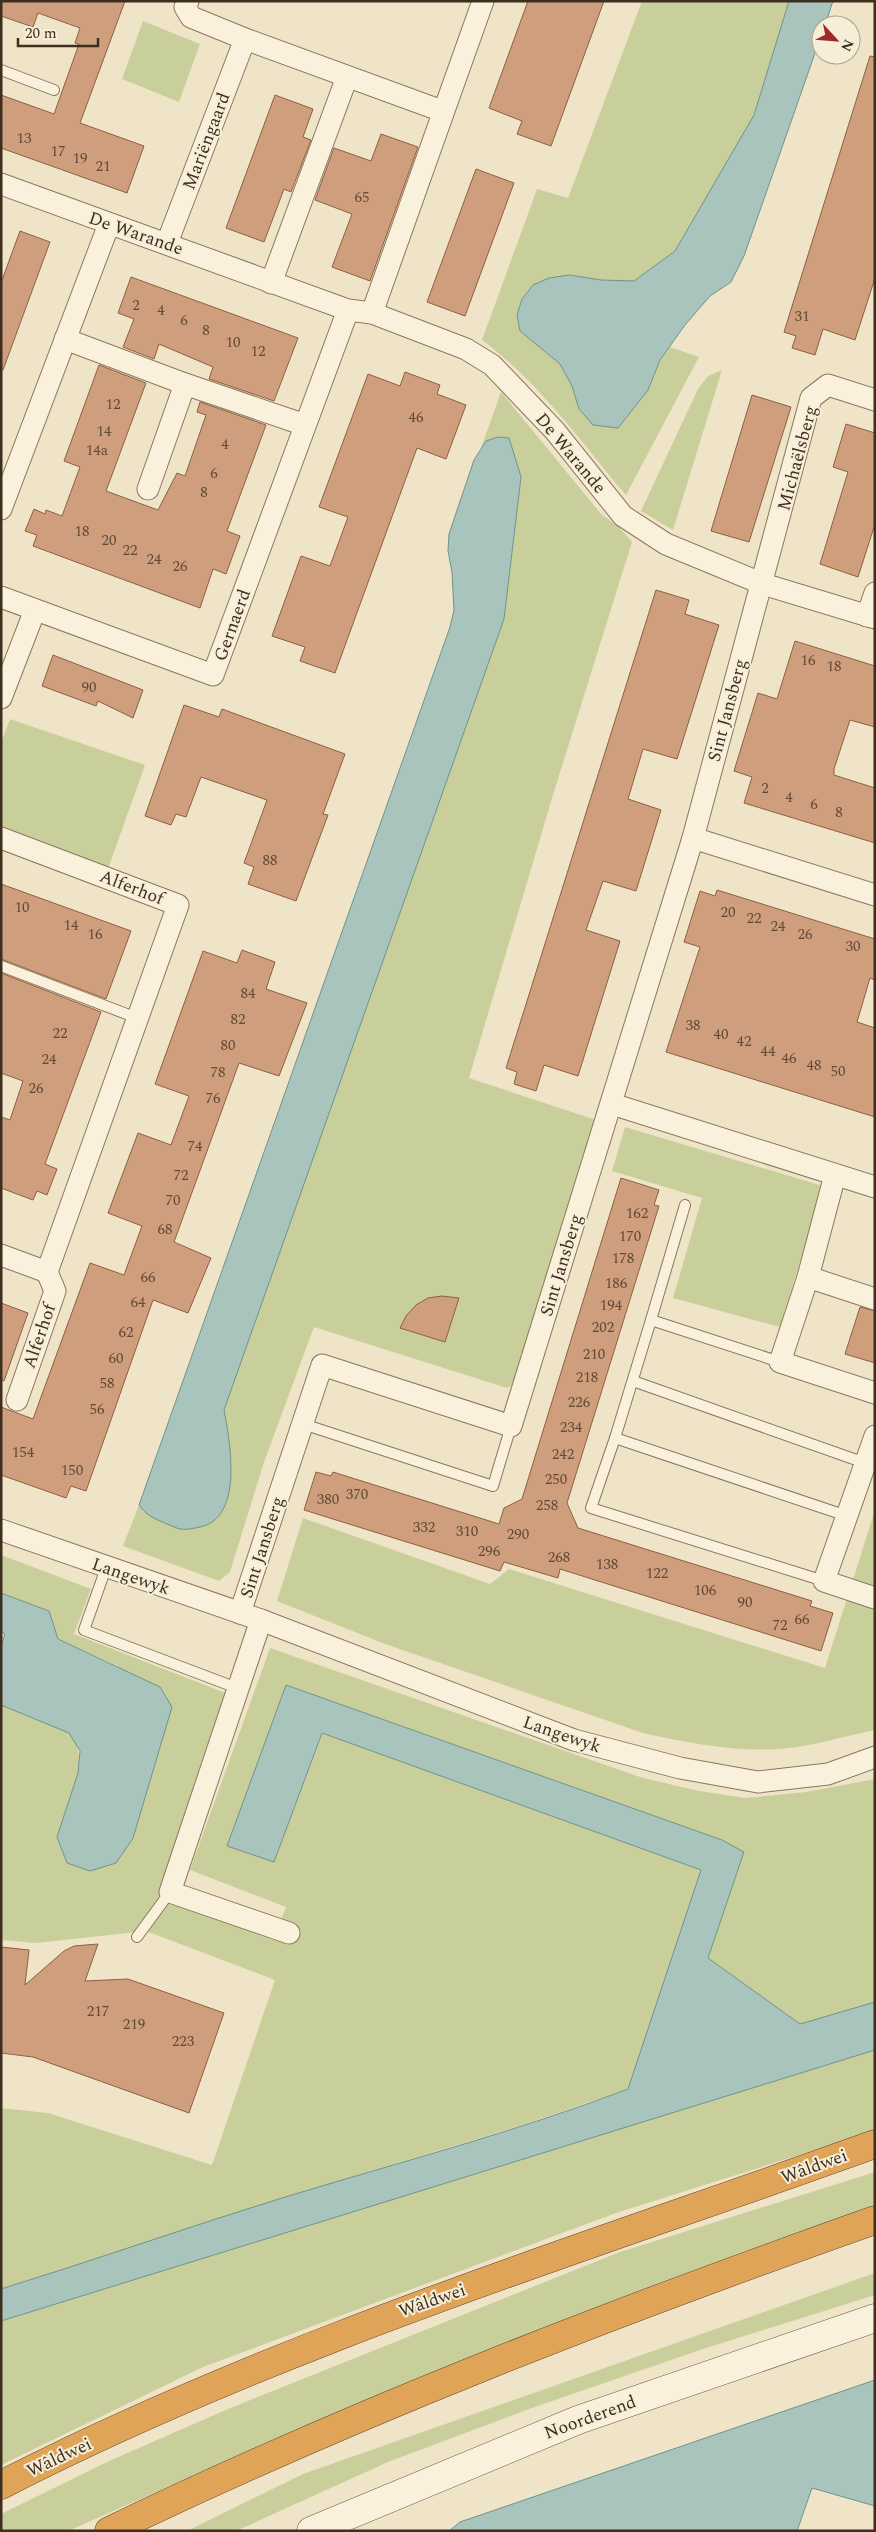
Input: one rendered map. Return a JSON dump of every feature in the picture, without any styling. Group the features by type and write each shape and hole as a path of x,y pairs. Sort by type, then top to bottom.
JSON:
{"highway":[{"name":"Wâldwei","path":"1,2485 52,2459 219,2384 394,2314 875,2144"},
{"path":"109,2531 340,2425 507,2356 678,2289 875,2220"}],"street":[{"path":"188,1 186,7 191,17 245,40 442,111"},
{"path":"372,313 442,111 483,1"},
{"name":"Mariëngaard","path":"167,244 245,40"},
{"path":"271,283 347,77"},
{"name":"De Warande","path":"1,184 271,283 348,310 372,313 466,349 492,364 555,431 623,516 666,544 763,584 871,617"},
{"path":"1,509 108,224"},
{"name":"Gernaerd","path":"1,597 213,675 348,310"},
{"path":"65,340 305,425"},
{"path":"148,489 185,384"},
{"name":"Michaëlsberg","path":"763,584 811,398 828,385 875,400"},
{"name":"Sint Jansberg","path":"240,1613 322,1365 511,1426 693,838 763,584"},
{"path":"871,617 875,593"},
{"path":"1,698 35,610"},
{"name":"Alferhof","path":"1,838 178,905 47,1272 55,1292 17,1400"},
{"path":"693,838 875,895"},
{"path":"612,1104 875,1187"},
{"path":"835,1175 808,1276 780,1362 875,1393"},
{"path":"1,1255 47,1272"},
{"path":"808,1276 875,1299"},
{"path":"875,1436 824,1581 875,1598"},
{"name":"Langewyk","path":"1,1530 106,1568 261,1620 574,1740 680,1768 758,1782 828,1774 875,1757"},
{"path":"261,1620 170,1892 289,1934"},
{"name":"Noorderend","path":"311,2531 345,2524 578,2420 875,2318"}],"lane":[{"path":"1,70 54,90"},
{"path":"1,966 137,1018"},
{"path":"685,1206 616,1438 591,1508 824,1581"},
{"path":"651,1320 780,1362"},
{"path":"633,1381 865,1463"},
{"name":"Sint Jansberg","path":"303,1424 493,1486 511,1426"},
{"path":"616,1438 847,1516"},
{"path":"106,1568 84,1630 237,1688"},
{"path":"136,1937 170,1892"}],"green space":[{"path":"642,1 789,1 754,115 675,252 634,281 601,280 569,275 533,285 522,299 517,315 520,331 560,364 572,386 579,409 648,390 660,360 670,347 699,357 626,495 540,393 522,374 482,340 537,189 568,198"},
{"path":"143,21 200,44 179,102 122,79"},
{"path":"722,370 673,530 641,511 698,389 708,376"},
{"path":"501,392 601,514 619,527 632,542 553,795 469,1078 599,1121 515,1383 507,1388 314,1327 264,1462 230,1572 219,1581 123,1546 139,1505 143,1512 229,1495 229,1438 223,1410 504,619 521,477 486,441 480,451"},
{"path":"10,719 145,765 104,880 1,837 1,743"},
{"path":"625,1127 823,1186 780,1327 673,1298 702,1198 612,1171"},
{"path":"875,1510 875,1730 792,1748 762,1750 728,1748 643,1733 385,1644 277,1601 303,1518 490,1584 509,1569 825,1668"},
{"path":"1,1555 91,1589 74,1634 228,1694 183,1818 158,1897 273,1940 286,1907 190,1870 270,1648 643,1778 699,1791 745,1798 806,1792 875,1779 875,2002 800,2025 708,1958 744,1853 722,1840 286,1685 274,1862 322,1733 701,1870 628,2089 522,2125 225,2216 129,2250 1,2289 1,2108 48,2113 212,2165 275,1980 146,1931 36,1943 1,1940 1,1705 63,1729 68,1733 75,1742 79,1754 76,1782 118,1666 58,1639 49,1611 1,1593"},
{"path":"875,2050 875,2131 616,2213 203,2367 1,2465 1,2321"},
{"path":"875,2172 875,2211 520,2337 347,2408 68,2531 1,2531 1,2514 109,2461 228,2409 620,2252"},
{"path":"875,2273 875,2295 703,2349 529,2409 388,2462 236,2531 187,2531 303,2474"}],"water":[{"path":"789,1 833,1 828,15 811,15 811,65 744,256 731,282 710,296 685,325 660,360 648,390 618,428 593,425 579,409 572,386 560,364 520,331 517,315 522,299 533,285 549,278 569,275 601,280 634,281 675,251 754,115"},
{"path":"498,437 509,438 521,477 504,619 224,1410 231,1458 229,1494 223,1509 214,1521 200,1527 180,1529 150,1516 139,1505 450,627 454,610 452,572 448,551 449,534 474,460 486,441"},
{"path":"1,1593 49,1611 58,1639 160,1687 172,1707 133,1838 116,1863 90,1871 67,1863 57,1837 78,1773 80,1751 69,1733 1,1705 1,1645 5,1634 1,1632"},
{"path":"286,1685 722,1840 744,1852 708,1958 800,2024 875,2002 875,2050 1,2321 1,2289 282,2198 499,2133 628,2089 701,1870 322,1733 274,1862 227,1846"},
{"path":"875,2380 875,2506 812,2488 797,2531 449,2531 460,2522"}],"building":[{"path":"1,1 125,1 80,123 144,146 127,193 1,148 1,95 54,114 79,44 75,43 80,28 38,13 33,27 1,16"},
{"path":"528,1 604,1 551,146 517,134 522,121 489,108"},
{"path":"870,56 875,57 875,278 855,340 823,329 815,355 792,348 796,336 784,332"},
{"path":"275,95 313,109 303,137 311,140 291,192 284,189 264,242 226,228"},
{"path":"381,134 418,147 370,281 332,267 352,214 315,200 334,148 371,161"},
{"path":"476,169 514,183 465,316 427,302"},
{"path":"20,231 50,242 3,370 1,370 1,283"},
{"path":"131,277 298,338 274,401 209,379 213,367 159,344 154,359 123,347 134,319 118,313"},
{"path":"99,365 146,383 106,491 158,510 177,473 185,476 206,415 197,412 200,402 266,425 227,531 240,536 226,574 213,569 200,608 33,546 37,535 25,531 34,509 45,514 46,510 62,516 80,467 64,461"},
{"path":"405,372 440,385 437,394 466,405 446,459 417,448 335,673 300,661 305,647 272,636 301,556 330,566 348,517 319,507 368,374 400,386"},
{"path":"752,395 791,407 749,542 711,531"},
{"path":"846,424 875,433 875,524 858,577 820,564 848,472 833,467"},
{"path":"656,590 689,600 685,614 719,625 677,759 643,749 628,799 661,810 636,891 603,881 586,930 620,941 578,1076 544,1065 536,1091 514,1084 517,1072 506,1068"},
{"path":"795,641 875,666 875,727 850,720 834,769 834,775 875,788 875,843 744,803 752,777 734,771 758,693 777,699"},
{"path":"53,655 143,690 133,718 98,701 96,706 42,686"},
{"path":"184,705 219,717 222,709 345,754 323,814 328,815 296,901 248,884 254,867 244,863 267,800 201,777 186,817 176,814 171,825 145,816"},
{"path":"1,884 131,931 106,999 1,959"},
{"path":"717,890 875,939 875,980 870,978 857,1022 875,1028 875,1117 666,1052 700,947 684,942 700,891 715,896"},
{"path":"242,950 275,962 266,989 307,1003 279,1076 239,1063 174,1242 211,1258 188,1313 153,1300 86,1491 71,1486 66,1498 1,1475 1,1407 33,1419 90,1263 124,1275 142,1226 108,1213 138,1133 171,1145 189,1096 155,1084 203,951 237,963"},
{"path":"1,973 101,1012 45,1164 57,1169 47,1195 37,1191 33,1200 1,1188 1,1117 10,1120 23,1081 1,1073"},
{"path":"621,1178 659,1190 654,1205 659,1206 567,1503 578,1528 812,1601 810,1606 833,1613 821,1651 560,1569 558,1578 504,1562 500,1571 304,1510 316,1472 331,1476 333,1472 499,1524 504,1508 522,1499"},
{"path":"442,1296 459,1298 445,1342 400,1328 406,1316 416,1305 428,1298"},
{"path":"1,1303 28,1313 4,1381 1,1380"},
{"path":"860,1307 875,1311 875,1363 845,1354"},
{"path":"98,1944 85,1981 128,1979 224,2013 189,2113 33,2057 1,2053 1,1947 29,1950 25,1985 64,1951 74,1946"}]}
